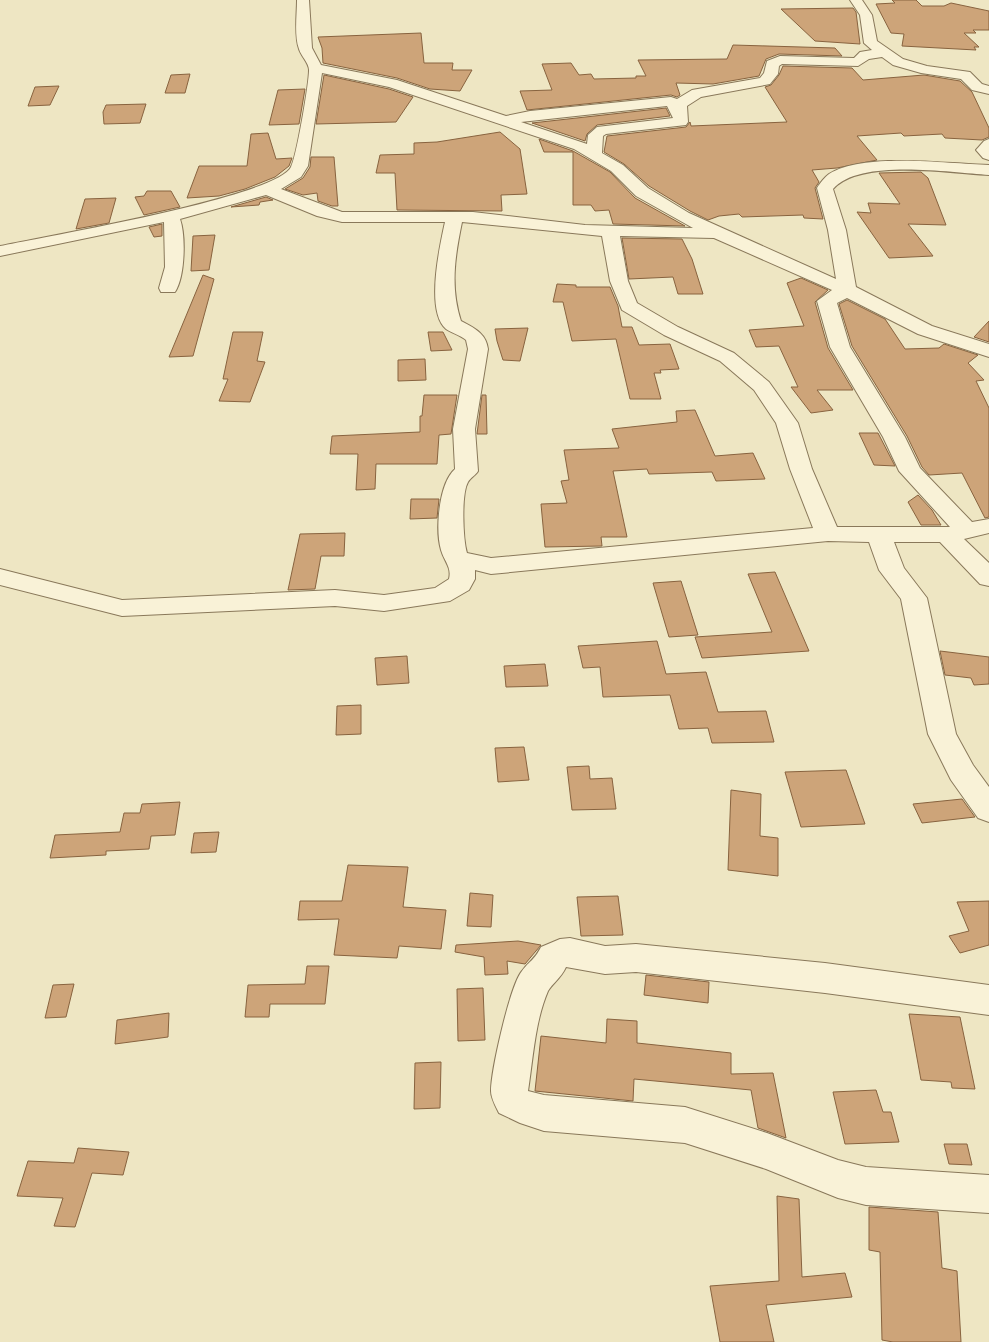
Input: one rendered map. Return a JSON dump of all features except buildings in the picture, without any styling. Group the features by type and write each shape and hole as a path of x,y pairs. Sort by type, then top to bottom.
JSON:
{"street":[{"path":"0,251 170,216 267,189 284,182 295,174 300,166 316,68 305,48 303,0"},
{"path":"856,0 866,15 871,43 882,52 911,66 965,75 976,87 988,92"},
{"path":"678,110 680,104 697,93 765,82 771,74 772,64 780,60 858,62 865,55 882,52"},
{"path":"316,68 392,84 556,136 579,146 617,168 642,192 662,206 778,261 847,290 925,330 989,351"},
{"path":"506,121 530,115 671,101 678,110 681,122 602,130 596,135 594,155"},
{"path":"989,144 984,150 989,155"},
{"path":"847,290 837,230 825,188 827,182 846,171 874,167 989,170"},
{"path":"267,189 333,216 387,218 483,217 610,231 721,233"},
{"path":"168,288 174,267 173,221 170,216"},
{"path":"0,577 122,608 335,598 384,603 429,598 446,592 460,584 463,577 459,559 453,551 454,518 451,502 456,480 467,471 463,430 473,372 478,356 476,340 471,334 452,324 443,297 445,260 455,217"},
{"path":"610,231 619,281 629,306 671,331 727,357 766,392 793,438 801,469 828,534"},
{"path":"847,290 827,301 840,347 894,437 910,471 967,530 989,578"},
{"path":"459,559 490,566 828,534 879,535 967,530"},
{"path":"879,535 892,570 914,598 942,734 962,772 989,810"},
{"path":"989,1000 950,993 636,958 589,951 560,953 553,957 548,969 534,981 523,1016 509,1093 512,1101 520,1106 544,1113 685,1125 767,1151 838,1179 866,1186 989,1194"}]}
